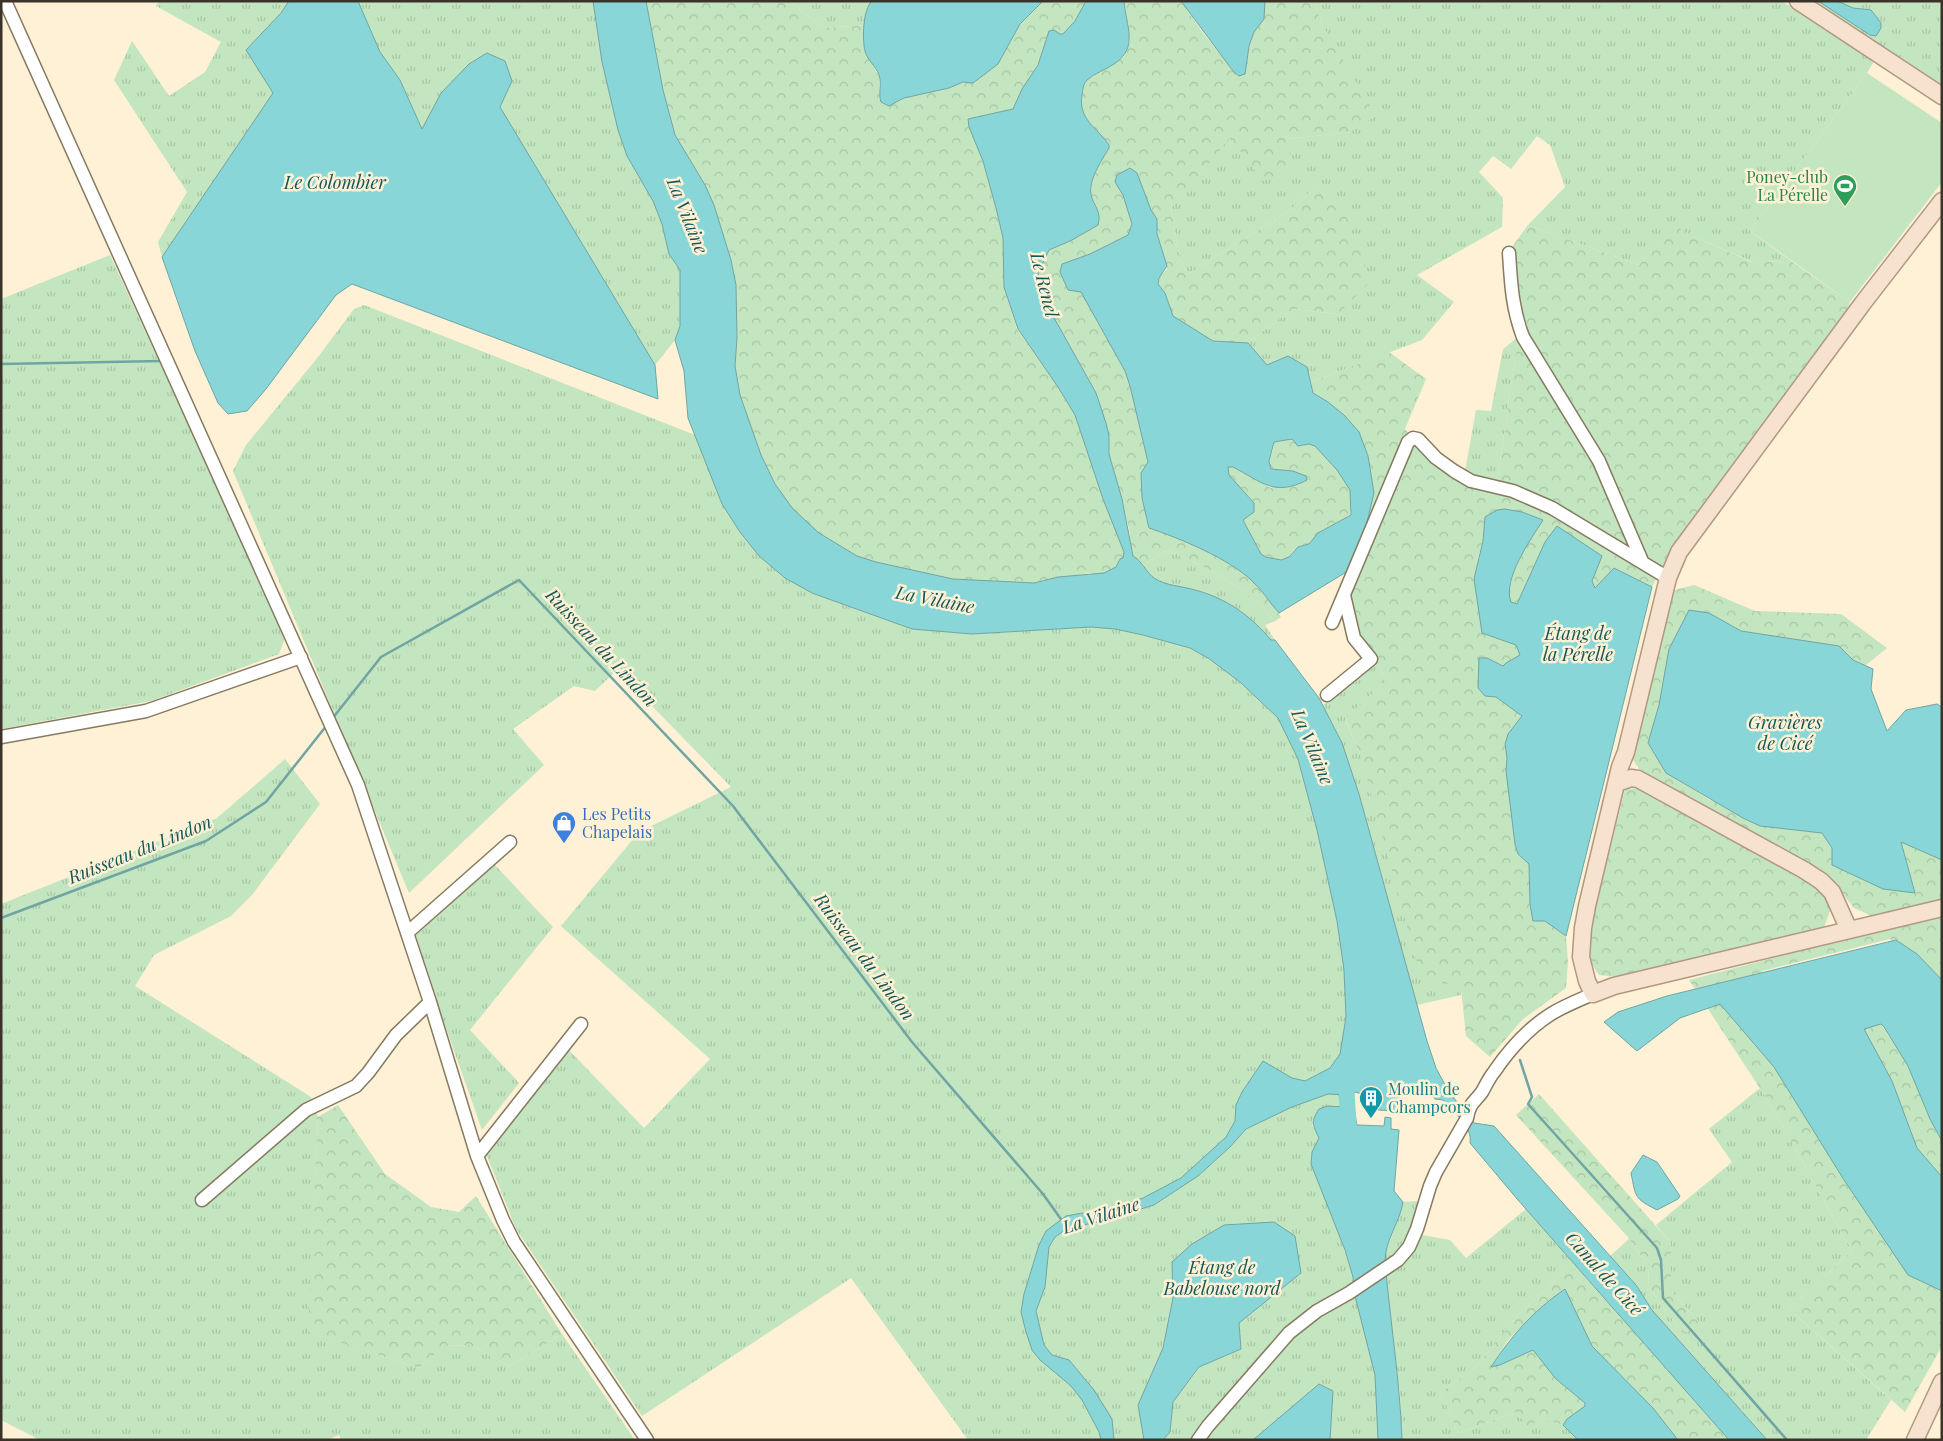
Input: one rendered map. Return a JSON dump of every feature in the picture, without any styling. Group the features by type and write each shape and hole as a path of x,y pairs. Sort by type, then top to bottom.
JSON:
{"main road":[{"path":"1798,1 1942,96"},
{"path":"1942,201 1678,552 1668,578 1586,906 1581,957 1593,994 1614,986 1942,908"},
{"path":"1626,752 1638,779"},
{"path":"1617,784 1631,778 1638,779 1804,870 1821,881 1832,892 1849,930"},
{"path":"1915,1440 1942,1382"}],"street":[{"path":"5,1 358,785 430,1002 477,1156 514,1242 648,1440"},
{"path":"1509,253 1512,300 1515,316 1523,337 1599,461 1642,561"},
{"path":"1332,623 1408,442 1413,438 1418,439 1436,458 1471,481 1513,491 1552,508 1668,578"},
{"path":"1328,695 1370,659 1354,638 1344,595"},
{"path":"1,737 146,711 301,657"},
{"path":"407,933 510,842"},
{"path":"1201,1436 1276,1346 1296,1327 1317,1311 1355,1290 1398,1260 1409,1247 1417,1229 1430,1186 1451,1143 1467,1118 1473,1101 1481,1094 1494,1071 1509,1052 1530,1031 1552,1013 1593,994"},
{"path":"202,1200 306,1110 356,1086 396,1035 430,1002"},
{"path":"477,1156 580,1024"}],"green space":[{"path":"159,1 289,1 281,13 274,93 162,257 158,242 187,192 114,80 132,41 169,96 205,72 221,42 156,6"},
{"path":"358,1 593,1 602,62 618,130 627,156 653,201 662,224 669,254 680,270 680,326 675,340 655,365 500,107 512,81 441,93 422,129 400,80 380,52"},
{"path":"646,1 789,1 823,28 865,25 865,52 879,76 879,94 896,103 904,98 949,88 963,82 973,83 998,64 1020,24 1043,1 1086,1 1071,28 1063,34 1046,39 1037,67 1013,109 968,122 983,161 996,208 1003,238 1004,287 1017,329 1058,387 1075,415 1103,499 1123,544 1123,558 1120,559 1116,567 1103,573 1058,577 1034,583 953,579 856,556 803,521 782,496 761,456 740,395 735,366 737,338 736,285 731,260 714,205 705,185 675,135 663,90"},
{"path":"789,1 872,1 868,6 865,25 823,28"},
{"path":"1124,1 1181,1 1203,33 1237,75 1247,55 1254,32 1264,19 1265,1 1314,1 1322,24 1376,116 1350,132 1288,139 1293,170 1263,181 1230,138 1171,208 1180,260 1188,274 1290,210 1317,186 1347,217 1371,281 1338,314 1293,309 1247,343 1213,341 1173,316 1165,293 1158,284 1159,278 1167,269 1157,234 1157,219 1151,210 1137,173 1132,170 1115,182 1123,195 1132,224 1128,235 1090,254 1063,264 1060,272 1068,290 1081,291 1125,371 1148,462 1141,474 1142,498 1149,528 1204,550 1242,573 1260,590 1281,617 1275,621 1243,591 1223,577 1190,560 1167,550 1143,565 1133,556 1122,499 1109,454 1109,436 1096,393 1048,307 1038,279 1038,273 1049,250 1091,229 1098,210 1091,195 1091,183 1109,145 1086,117 1083,111 1082,95 1087,80 1124,57 1130,40"},
{"path":"1314,1 1782,1 1874,61 1750,231 1791,261 1753,262 1673,226 1639,265 1528,225 1565,187 1550,145 1537,136 1511,169 1493,156 1479,172 1503,198 1502,227 1417,275 1454,302 1422,340 1311,382 1307,367 1288,357 1267,365 1247,343 1293,309 1338,314 1317,186 1290,210 1188,274 1180,260 1171,208 1230,137 1288,139 1350,132 1322,24"},
{"path":"1807,1 1942,1 1942,90"},
{"name":"Poney-club La Pérelle","path":"1867,73 1942,123 1942,182 1850,302 1750,231"},
{"path":"1528,225 1639,265 1673,225 1697,238 1752,262 1791,261 1850,302 1846,315 1667,558 1652,587 1614,568 1595,588 1592,581 1545,542 1517,604 1511,602 1511,582 1525,549 1485,517 1483,541 1478,558 1482,633 1516,645 1521,655 1504,666 1487,658 1485,696 1496,697 1522,716 1508,734 1505,744 1506,771 1515,844 1518,854 1529,864 1530,904 1545,921 1566,936 1568,962 1566,988 1523,1019 1490,1057 1466,1036 1461,989 1420,974 1361,757 1345,718 1386,681 1376,662 1357,636 1348,592 1359,432 1338,411 1313,393 1311,382 1389,352 1426,379 1405,429 1417,442 1492,488 1498,476 1518,337 1506,255"},
{"path":"110,255 283,630 284,641 279,654 151,701 1,729 1,299"},
{"path":"364,305 695,435 722,504 740,532 759,556 812,593 912,629 972,634 1091,627 1115,629 1143,635 1190,648 1208,658 1240,682 1278,718 1298,759 1317,830 1337,921 1344,970 1346,1017 1340,1054 1330,1068 1305,1081 1279,1072 1250,1081 1236,1105 1235,1121 1226,1137 1181,1178 1143,1198 1120,1206 1079,1213 1039,1245 1024,1294 1040,1360 1071,1386 1082,1400 1099,1432 1101,1440 968,1440 851,1278 642,1416 516,1229 487,1156 567,1048 644,1128 710,1059 561,926 639,832 731,787 617,670 595,691 574,686 513,729 544,765 409,893 233,471 246,445 318,357 354,309"},
{"path":"1518,337 1498,476 1492,488 1463,482 1476,410 1491,411 1503,349"},
{"path":"1292,439 1300,446 1309,444 1315,446 1337,470 1350,490 1350,515 1318,533 1309,544 1299,546 1289,557 1274,559 1260,554 1243,520 1254,512 1254,503 1229,475 1228,467 1233,467 1271,488 1293,471 1271,469 1270,462 1274,442"},
{"path":"1167,550 1212,571 1256,601 1275,621 1265,625 1275,640 1271,641 1245,615 1230,604 1213,596 1173,587 1153,578 1143,565"},
{"path":"1694,585 1755,611 1841,614 1887,648 1866,665 1853,660 1839,646 1741,631 1709,613 1684,620 1669,649 1659,705 1648,743 1666,773 1710,800 1822,833 1832,848 1832,865 1883,889 1915,892 1901,842 1942,860 1942,903 1872,916 1854,908 1838,888 1644,776 1631,757 1671,591"},
{"path":"1376,662 1386,681 1345,719 1461,989 1461,995 1417,1005 1359,794 1342,743 1323,705"},
{"path":"285,759 320,804 252,895 231,916 154,955 135,986 311,1097 318,1117 309,1332 419,1368 444,1346 470,1345 510,1366 562,1334 635,1440 341,1440 339,1435 327,1440 40,1440 1,1420 1,904 217,818"},
{"path":"1645,788 1802,874 1826,896 1830,911 1824,927 1617,977 1599,975 1590,958 1588,939 1625,789"},
{"path":"494,864 553,927 470,1030 519,1083 482,1130 414,937"},
{"path":"1942,914 1942,980 1890,939 1762,971 1790,1031 1942,1251 1942,1346 1905,1412 1789,1309 1852,1251 1771,1105 1689,980"},
{"path":"1881,1024 1908,1066 1930,1119 1942,1141 1942,1177 1917,1148 1892,1081 1864,1029"},
{"path":"1760,1088 1852,1251 1789,1309 1891,1400 1866,1440 1767,1440 1652,1310 1636,1285 1610,1256 1629,1239 1649,1267 1648,1286 1683,1334 1699,1322 1671,1291 1671,1243 1656,1225 1732,1162 1709,1129"},
{"path":"1328,1093 1343,1095 1343,1107 1327,1106 1312,1125 1319,1138 1312,1152 1353,1277 1355,1296 1375,1375 1378,1440 1330,1440 1333,1391 1319,1384 1253,1440 1163,1440 1170,1432 1173,1402 1200,1367 1241,1349 1239,1323 1301,1273 1172,1262 1173,1298 1163,1348 1138,1405 1144,1440 1114,1440 1112,1419 1069,1360 1052,1355 1044,1345 1036,1311 1045,1287 1049,1247 1055,1237 1068,1228 1098,1222 1155,1205 1198,1176 1230,1147 1246,1129 1292,1107"},
{"path":"1539,1094 1671,1243 1671,1291 1699,1322 1683,1334 1648,1286 1649,1267 1627,1236 1516,1115"},
{"path":"338,1105 385,1174 431,1207 459,1212 476,1196 562,1334 510,1366 470,1345 444,1346 419,1368 308,1332 318,1117"},
{"path":"1418,1201 1411,1233 1450,1240 1466,1258 1526,1209 1574,1264 1517,1316 1476,1367 1441,1392 1458,1433 1516,1412 1527,1425 1544,1419 1563,1425 1578,1440 1402,1440 1400,1393 1391,1331 1385,1253 1403,1202"},
{"path":"1574,1264 1729,1440 1678,1440 1653,1408 1592,1346 1565,1289 1547,1302 1508,1340 1491,1367 1500,1365 1533,1350 1556,1379 1585,1403 1585,1406 1567,1419 1563,1425 1544,1419 1527,1426 1516,1412 1458,1433 1441,1392 1476,1367 1517,1316"}],"water":[{"name":"Le Colombier","path":"289,1 358,1 380,52 400,80 422,129 441,93 469,64 487,53 505,61 512,81 500,107 655,365 658,399 352,284 336,295 266,389 247,411 228,414 218,403 195,351 162,257 273,93 246,50 281,13"},
{"name":"Canal de Cicé","path":"593,1 646,1 663,90 675,135 705,185 714,205 731,260 736,285 737,338 735,366 740,395 761,455 775,484 793,509 819,533 857,556 876,562 953,579 1034,583 1058,577 1104,573 1116,567 1120,559 1123,558 1124,552 1103,499 1075,415 1018,329 1004,287 1003,238 996,208 983,161 969,127 968,119 1013,109 1022,89 1038,65 1049,31 1054,30 1063,34 1075,21 1086,1 1124,1 1129,36 1129,44 1126,51 1122,58 1114,64 1087,80 1082,95 1083,111 1086,117 1109,145 1099,164 1091,189 1091,195 1099,216 1098,225 1072,240 1049,250 1038,273 1048,307 1096,393 1109,436 1109,454 1122,499 1133,556 1151,576 1159,581 1206,593 1237,609 1255,623 1271,640 1275,640 1319,698 1342,743 1359,794 1427,1041 1436,1068 1449,1092 1474,1123 1494,1126 1636,1285 1652,1310 1767,1440 1729,1440 1470,1143 1468,1131 1461,1120 1443,1100 1435,1099 1424,1085 1407,1086 1399,1111 1378,1110 1368,1097 1356,1092 1350,1095 1328,1094 1292,1107 1246,1129 1230,1147 1198,1176 1154,1205 1098,1222 1068,1228 1055,1237 1049,1247 1045,1287 1036,1311 1044,1345 1052,1355 1069,1360 1094,1390 1112,1419 1114,1440 1101,1440 1099,1432 1082,1400 1071,1386 1040,1360 1032,1350 1026,1332 1021,1312 1024,1294 1039,1245 1046,1231 1066,1216 1120,1206 1143,1198 1181,1178 1226,1137 1235,1121 1236,1105 1242,1092 1263,1061 1292,1078 1305,1081 1330,1068 1340,1054 1346,1017 1344,970 1337,921 1317,830 1298,759 1278,718 1240,682 1208,658 1190,648 1115,629 1091,627 972,634 912,629 812,593 785,578 759,556 740,532 722,504 688,418 684,371 675,340 680,326 680,270 669,254 662,224 653,201 627,156 618,130 602,62"},
{"path":"872,1 1043,1 1020,24 998,64 973,83 963,82 949,88 904,98 889,106 881,102 879,75 866,54 864,46 865,17"},
{"path":"1181,1 1265,1 1264,19 1254,32 1249,46 1245,74 1239,76 1233,71"},
{"path":"1818,1 1837,1 1853,8 1871,10 1881,23 1881,28 1876,36 1870,35"},
{"path":"1130,168 1137,173 1151,210 1157,219 1157,234 1167,266 1159,278 1158,284 1165,293 1173,316 1213,341 1248,343 1267,365 1288,356 1307,367 1313,393 1344,415 1359,432 1368,456 1374,493 1365,530 1348,571 1279,613 1256,585 1231,565 1189,543 1149,528 1142,498 1141,473 1148,462 1125,371 1081,292 1068,290 1060,272 1062,264 1090,254 1128,235 1132,224 1123,195 1115,182 1117,175","holes":["1292,439 1298,446 1309,444 1315,446 1337,470 1350,490 1351,515 1318,533 1309,544 1298,547 1289,557 1281,560 1266,557 1261,554 1243,520 1254,512 1254,503 1229,475 1228,467 1233,467 1269,486 1286,487 1296,485 1307,480 1306,476 1293,471 1271,469 1269,461 1274,442"]},
{"name":"Étang de la Pérelle","path":"1505,509 1522,512 1543,520 1525,548 1514,571 1509,593 1511,602 1517,604 1545,542 1557,526 1602,556 1592,581 1595,588 1614,568 1652,587 1566,936 1545,921 1533,921 1530,904 1529,864 1518,854 1515,844 1506,771 1505,744 1508,734 1522,716 1496,697 1485,696 1478,688 1479,658 1487,658 1503,666 1520,655 1516,645 1482,633 1474,579 1483,541 1485,517 1497,510"},
{"name":"Gravières de Cicé","path":"1689,610 1709,613 1741,631 1839,646 1853,660 1873,669 1871,689 1887,731 1906,710 1937,704 1942,707 1942,860 1901,842 1915,893 1883,889 1832,865 1832,848 1822,833 1760,826 1666,773 1648,743 1659,705 1669,649"},
{"path":"1896,940 1917,954 1942,980 1942,1141 1930,1119 1908,1066 1884,1027 1881,1024 1864,1029 1892,1081 1917,1148 1942,1177 1942,1291 1908,1275 1844,1180 1774,1067 1720,1004 1680,1018 1637,1051 1604,1022 1618,1012 1667,996"},
{"path":"1327,1106 1354,1109 1357,1125 1384,1126 1385,1117 1391,1118 1391,1129 1399,1130 1394,1191 1403,1202 1387,1246 1385,1261 1402,1440 1378,1440 1375,1375 1355,1296 1353,1277 1345,1250 1311,1164 1312,1152 1319,1138 1314,1126 1314,1120 1319,1109"},
{"path":"1643,1155 1657,1162 1680,1196 1678,1199 1657,1210 1640,1200 1635,1193 1631,1173"},
{"name":"Étang de Babelouse nord","path":"1274,1222 1295,1236 1301,1273 1239,1323 1241,1349 1199,1367 1173,1402 1170,1432 1163,1440 1144,1440 1138,1405 1163,1348 1173,1298 1172,1262 1192,1244 1224,1225"},
{"path":"1565,1289 1592,1346 1653,1408 1678,1440 1578,1440 1563,1425 1567,1419 1585,1406 1585,1403 1556,1379 1533,1350 1500,1365 1491,1367 1524,1324"},
{"path":"1319,1384 1333,1391 1330,1440 1253,1440"}],"waterway":[{"path":"1,364 162,361"},
{"name":"Ruisseau du Lindon","path":"332,719 381,657 519,580 733,806 912,1042 1043,1194 1063,1222"},
{"name":"Ruisseau du Lindon","path":"1,918 206,841 266,802 327,725"},
{"path":"1520,1060 1532,1097 1528,1104 1657,1248 1661,1260 1663,1298 1787,1440"},
{"name":"La Vilaine","path":"1349,1129 1346,1085 1353,1076"}],"place":[{"name":"Poney-club La Pérelle","path":"1845,207"},
{"name":"Les Petits Chapelais","path":"564,844"},
{"name":"Moulin de Champcors","path":"1371,1119"}],"water label":[{"name":"Le Renel","path":"1044,285"}]}
